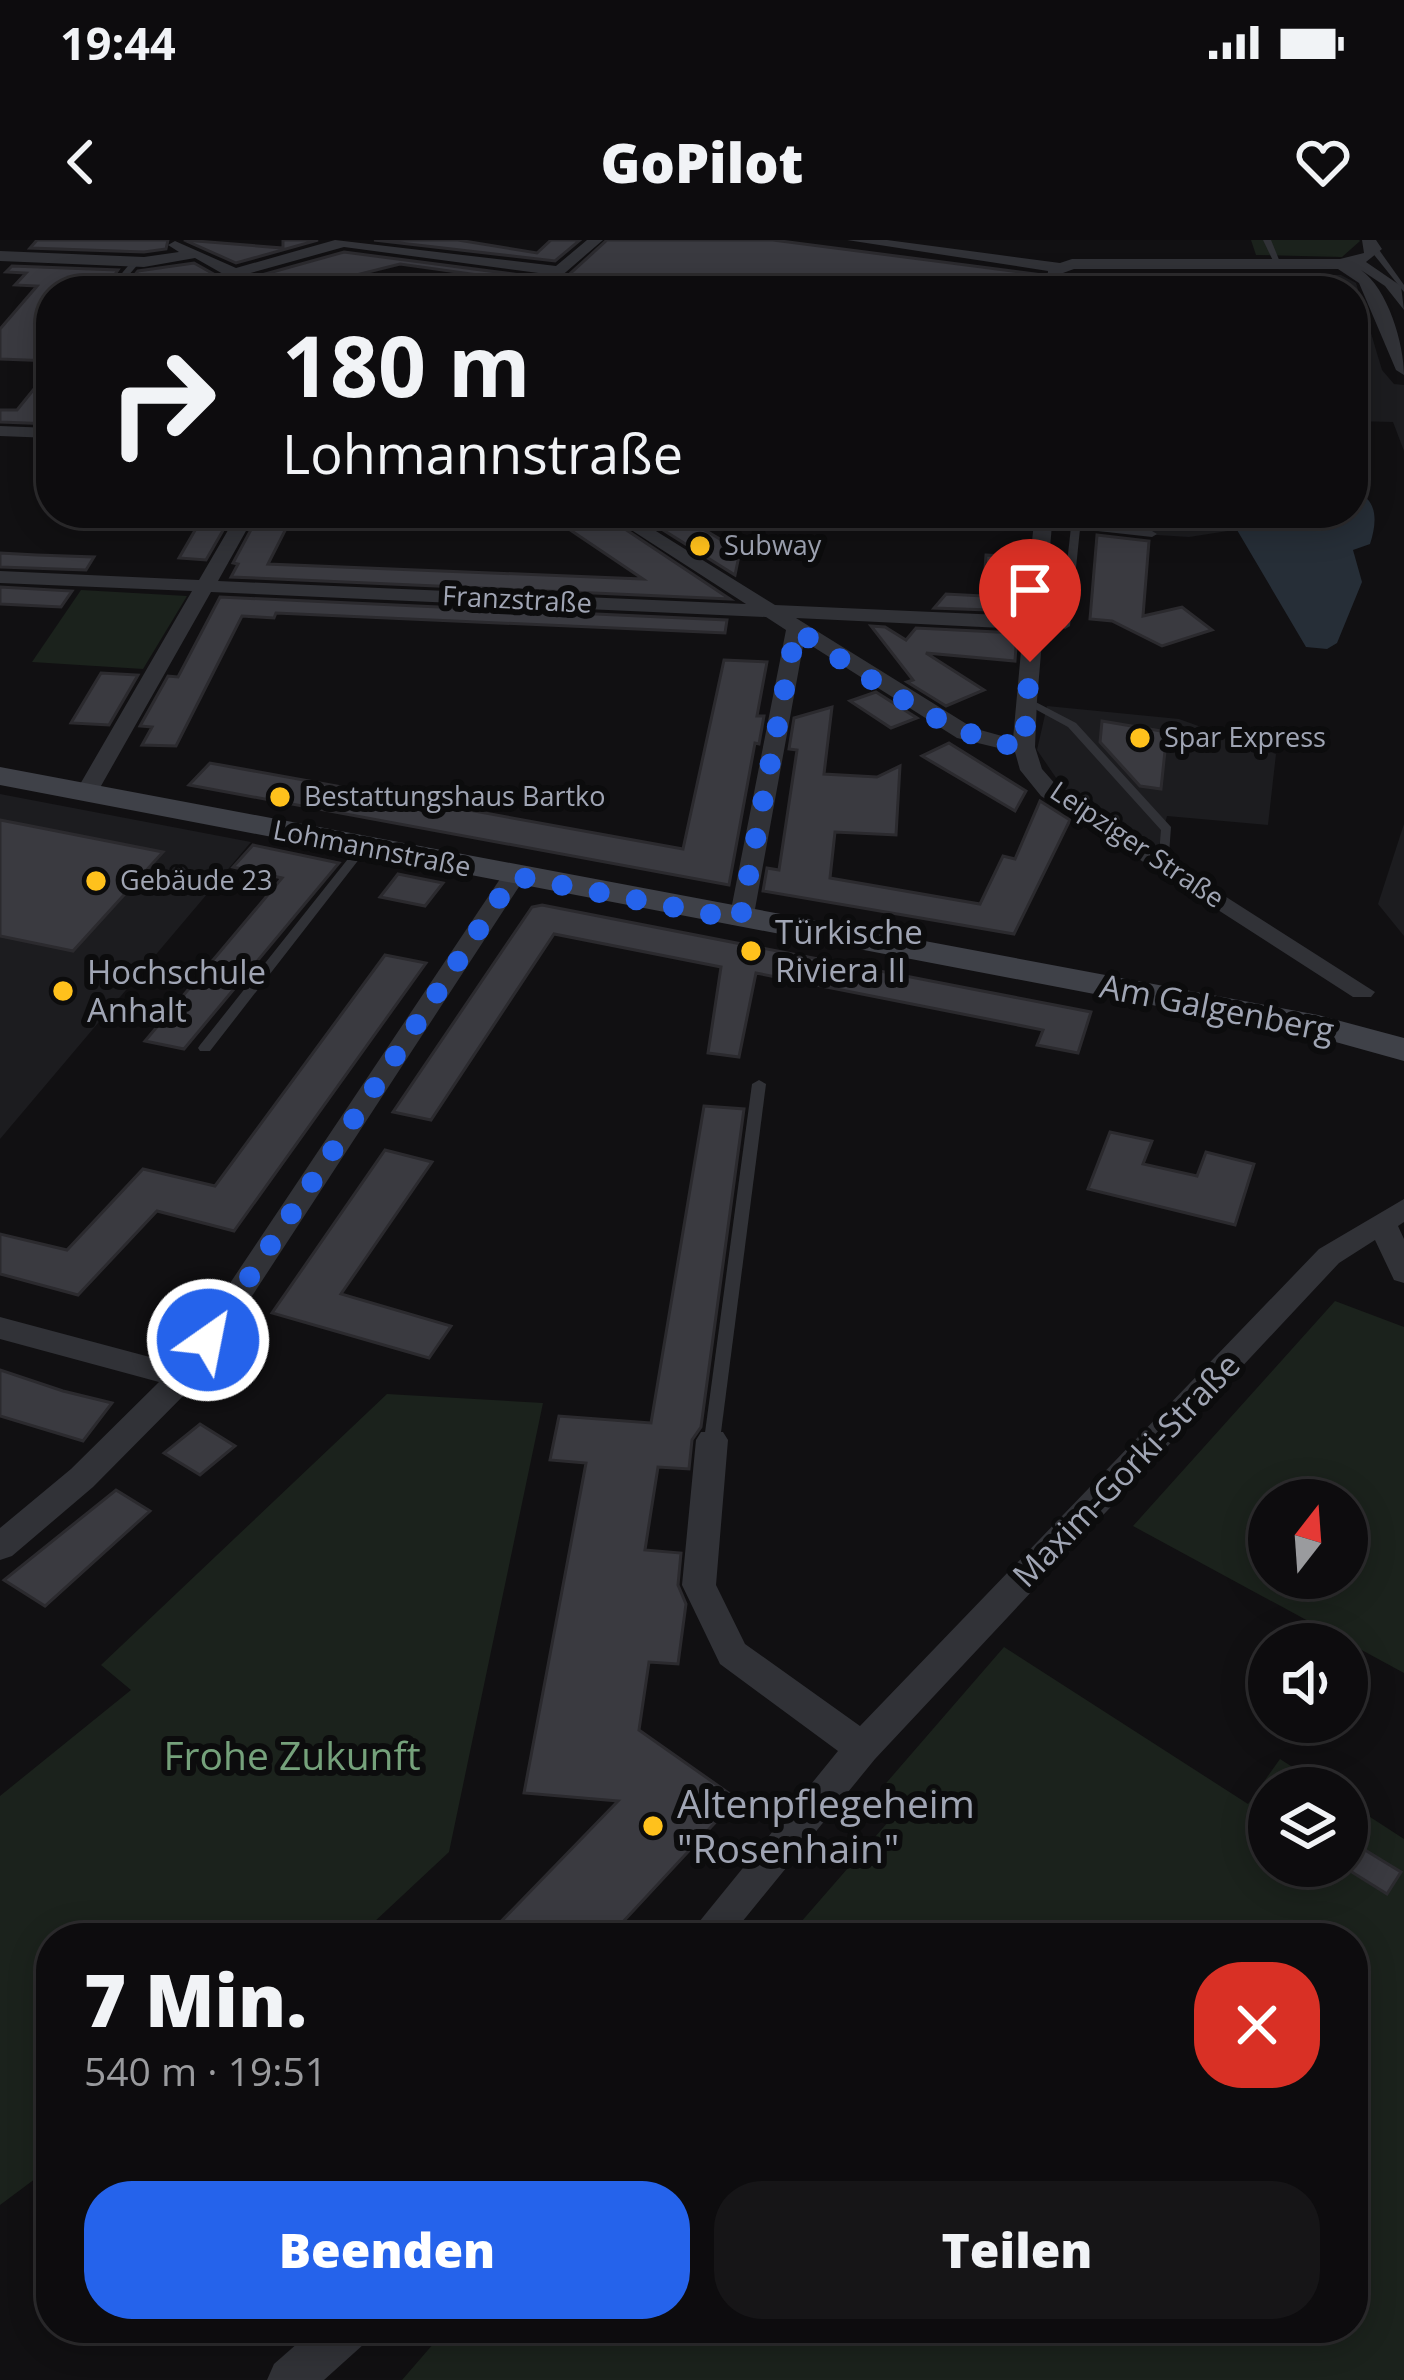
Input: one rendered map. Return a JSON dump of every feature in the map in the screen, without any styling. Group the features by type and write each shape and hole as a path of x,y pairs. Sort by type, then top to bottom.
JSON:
{"main road":[{"name":"Lohmannstraße","path":"0,776 1028,973"},
{"name":"Am Galgenberg","path":"1028,973 1318,1026 1404,1050"}],"street":[{"path":"164,240 240,276"},
{"path":"553,276 596,240"},
{"path":"854,240 1060,268 1081,264 1348,263 1369,256 1371,244"},
{"path":"1159,240 1170,264"},
{"path":"235,273 344,242 559,271"},
{"path":"8,254 136,262 194,254"},
{"path":"1348,263 1402,297"},
{"path":"1348,263 1361,276"},
{"path":"1054,276 1060,268"},
{"path":"1368,286 1404,370"},
{"path":"0,431 36,432"},
{"path":"86,793 239,528"},
{"name":"Leipziger Straße","path":"637,528 965,733 987,742 1024,747 1031,770 1049,791 1362,992"},
{"path":"1024,747 1043,528"},
{"name":"Franzstraße","path":"0,577 1034,623"},
{"path":"740,920 796,630"},
{"path":"0,1546 82,1478 183,1377 514,876"},
{"path":"1393,1215 1404,1273"},
{"name":"Maxim-Gorki-Straße","path":"717,1923 862,1748 1329,1256 1393,1215"},
{"path":"0,1328 183,1377"},
{"path":"712,1440 699,1585 719,1634 732,1654 862,1748"},
{"path":"290,2380 332,2343"}],"lane":[{"path":"1268,240 1279,265"},
{"path":"1371,244 1387,263 1402,297"},
{"path":"124,276 136,262"},
{"path":"1065,626 1076,528"},
{"path":"1095,528 1152,534"},
{"path":"1026,700 1072,725 1167,829 1163,866"},
{"path":"205,1048 363,847"},
{"path":"712,1440 759,1084"}],"shaded area":[{"path":"1089,273 1343,276 1077,276"},
{"path":"1368,323 1382,370 1394,384 1404,385 1404,451 1393,422 1368,421"},
{"path":"1368,499 1374,528 1370,544 1353,550 1362,582 1337,643 1327,649 1306,647 1236,528 1368,528"},
{"path":"1061,528 1230,528 1189,537"},
{"path":"1047,706 1179,719 1276,754 1268,825 1167,816 1157,853 1099,819 1063,788 1037,750"},
{"name":"Hochschule Anhalt","path":"0,794 251,842 0,1139"},
{"path":"1404,824 1404,936 1378,904"}],"green space":[{"path":"1251,240 1360,241 1342,257 1256,255"},
{"path":"81,590 187,596 143,669 32,662"},
{"path":"1335,1301 1404,1327 1404,1673 1368,1653 1368,1623 1312,1623 1268,1599 1368,1599 1368,1479 1248,1479 1248,1588 1133,1526"},
{"name":"Frohe Zukunft","path":"387,1394 543,1403 449,1852 373,1923 36,1923 36,2178 0,2205 0,1796 131,1690 101,1665"},
{"path":"1004,1647 1248,1804 1248,1887 1368,1887 1368,1816 1404,1839 1404,2380 402,2380 434,2343 1368,2343 1368,1923 800,1923 902,1806 881,1789"}],"building":[{"path":"37,240 168,240 166,249 144,252 30,248"},
{"path":"184,240 283,248 283,240 318,240 236,263"},
{"path":"374,240 458,240 537,253 551,240 580,240 555,261"},
{"path":"607,240 773,240 1043,275 1043,276 567,276"},
{"path":"344,252 528,276 486,276 400,264 352,276 258,276"},
{"path":"194,263 217,276 134,276 138,271"},
{"path":"12,266 118,270 114,276 36,276 36,286 15,285 26,273 6,272"},
{"path":"36,287 36,360 0,359 0,329"},
{"path":"36,387 36,423 0,422 0,410 17,410"},
{"path":"196,528 224,528 206,560 179,558"},
{"path":"252,528 286,528 268,564 643,579 567,528 624,528 730,599 231,577 238,564 233,563"},
{"path":"660,528 701,528 740,551 735,575"},
{"path":"1097,535 1149,541 1143,616 1182,607 1212,630 1162,646 1112,621 1090,619"},
{"path":"0,553 94,557 86,570 0,567"},
{"path":"986,555 1021,557 1017,611 934,608 946,594 983,596"},
{"path":"0,587 72,591 61,607 0,604"},
{"path":"220,597 727,620 725,633 276,613 274,618 242,616 176,746 142,745 152,727 140,726 168,676 178,677"},
{"path":"871,626 885,627 906,640 916,628 1017,633 1015,661 926,653 984,690 946,706 907,682 913,680"},
{"path":"724,660 767,662 757,716 764,716 729,885 189,785 210,763 683,849"},
{"path":"101,673 138,675 109,725 71,723"},
{"path":"876,692 917,718 891,728 850,701"},
{"path":"832,707 824,774 877,777 900,766 896,835 835,832 830,878 980,904 1003,856 1015,859 1040,801 1070,820 1014,934 763,891 767,868 779,870 797,750 789,749 794,718"},
{"path":"1102,721 1167,732 1161,789 1140,786 1100,742"},
{"path":"949,743 1026,791 1015,811 922,756"},
{"name":"Gebäude 23","path":"0,820 163,852 73,951 0,936"},
{"path":"253,845 339,863 184,1049 145,1041 282,878 233,867"},
{"path":"398,874 443,883 425,906 380,897"},
{"path":"542,905 1091,1012 1078,1053 1037,1045 1043,1030 756,973 739,1057 708,1053 721,967 554,934 431,1120 393,1112 532,907"},
{"path":"385,955 426,963 234,1231 157,1211 78,1295 0,1274 0,1234 67,1250 143,1169 215,1186"},
{"path":"704,1106 744,1109 701,1427 692,1440 689,1469 658,1467 645,1550 681,1553 678,1585 686,1604 678,1664 649,1662 639,1730 737,1799 622,1923 500,1923 618,1801 524,1793 586,1463 550,1460 559,1416 651,1423"},
{"path":"1110,1132 1152,1141 1143,1164 1197,1176 1206,1152 1254,1164 1235,1225 1088,1189"},
{"path":"385,1150 432,1162 341,1294 451,1326 429,1358 272,1313"},
{"path":"0,1370 112,1403 83,1441 0,1416"},
{"path":"200,1424 235,1446 200,1475 164,1453"},
{"path":"116,1490 150,1511 45,1606 4,1580"},
{"path":"1368,1852 1401,1872 1387,1894 1368,1882"}],"place":[{"name":"Subway","path":"700,546"},
{"name":"Spar Express","path":"1140,738"},
{"name":"Bestattungshaus Bartko","path":"280,797"},
{"name":"Gebäude 23","path":"96,881"},
{"name":"Türkische Riviera II","path":"751,951"},
{"name":"Hochschule Anhalt","path":"63,991"},
{"name":"Altenpflegeheim \"Rosenhain\"","path":"653,1826"}],"route":[{"path":"208,1340 514,876 740,920 796,630 965,733 1002,745 1024,747 1030,662"}]}
